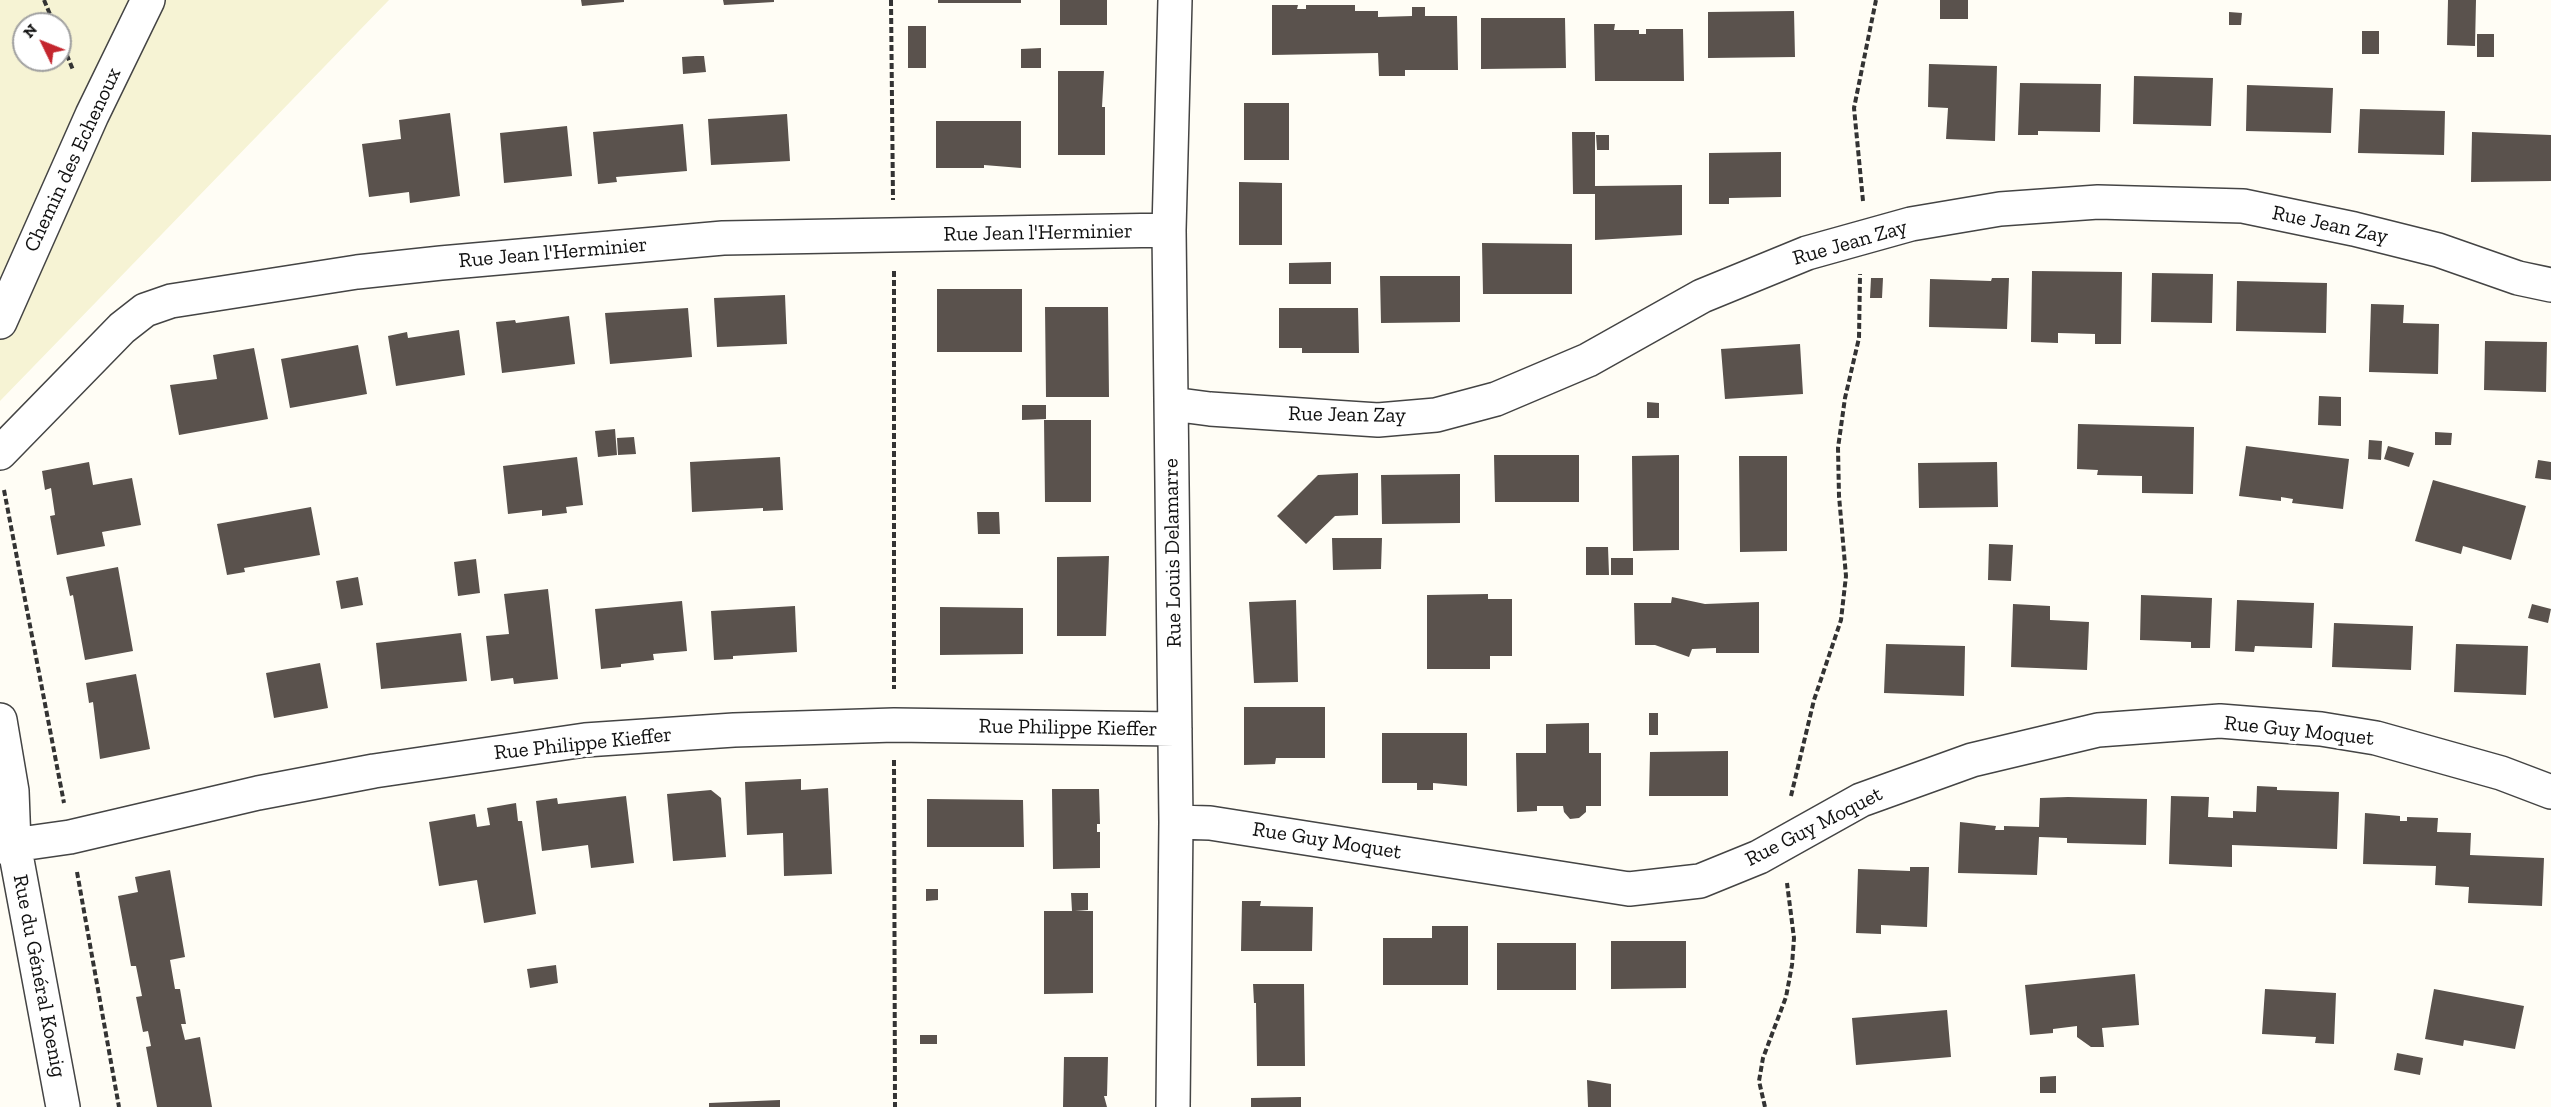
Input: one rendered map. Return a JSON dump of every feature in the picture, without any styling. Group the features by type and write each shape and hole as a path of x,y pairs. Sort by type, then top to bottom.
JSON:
{"street":[{"name":"Chemin des Echenoux","path":"0,322 92,115 148,0"},
{"name":"Rue Louis Delamarre","path":"1173,1107 1176,822 1169,230 1175,0"},
{"name":"Rue Jean Zay","path":"1172,404 1210,409 1378,420 1436,415 1506,395 1588,360 1702,296 1807,253 1911,224 2000,209 2098,202 2243,206 2354,229 2439,250 2518,278 2551,285"},
{"name":"Rue Jean l'Herminier","path":"0,453 122,328 145,310 171,301 357,272 723,238 1169,230"},
{"path":"0,720 12,791 7,845"},
{"name":"Rue Guy Moquet","path":"1176,822 1209,823 1629,889 1700,881 1759,857 1861,800 1972,760 2098,730 2220,721 2321,729 2376,738 2501,773 2551,792"},
{"name":"Rue Philippe Kieffer","path":"7,845 70,837 258,792 496,751 585,740 722,731 894,725 1175,729"},
{"name":"Rue du Général Koenig","path":"7,845 63,1107"}],"path":[{"path":"891,0 894,236 895,1107"},
{"path":"1765,1107 1759,1081 1763,1058 1786,997 1793,956 1794,938 1780,845 1814,700 1841,620 1846,576 1839,496 1838,448 1845,398 1859,338 1858,239 1863,200 1854,108 1876,0"},
{"path":"0,490 5,490 119,1107"}],"shaded area":[{"path":"0,0 389,0 0,401"}],"building":[{"path":"581,0 624,0 624,2 582,6"},
{"path":"723,0 774,0 774,2 724,5"},
{"path":"938,0 1021,0 1021,3 938,3"},
{"path":"1060,0 1107,0 1107,25 1060,25"},
{"path":"1940,0 1968,0 1968,19 1940,19"},
{"path":"2448,0 2476,0 2475,46 2447,45"},
{"path":"1272,5 1298,5 1297,9 1306,9 1306,5 1355,5 1355,11 1378,11 1378,17 1412,16 1412,7 1425,7 1425,16 1457,16 1458,70 1405,70 1405,76 1379,76 1378,53 1272,55"},
{"path":"1794,11 1795,57 1708,58 1708,12"},
{"path":"2229,12 2242,13 2241,25 2229,25"},
{"path":"1481,18 1565,18 1566,68 1481,69"},
{"path":"1594,24 1615,24 1614,30 1639,30 1639,34 1646,34 1646,29 1683,29 1684,81 1595,81"},
{"path":"908,26 926,26 926,68 908,68"},
{"path":"2362,31 2379,31 2379,54 2362,54"},
{"path":"2477,34 2494,34 2494,57 2477,57"},
{"path":"1041,48 1041,68 1021,68 1021,49"},
{"path":"704,56 706,72 683,74 682,57"},
{"path":"1929,64 1997,66 1995,141 1946,139 1948,108 1928,107"},
{"path":"1058,71 1104,71 1102,107 1105,107 1105,155 1058,155"},
{"path":"2134,76 2213,78 2211,126 2133,124"},
{"path":"2020,83 2101,84 2100,132 2038,131 2038,135 2018,135"},
{"path":"2247,85 2333,88 2331,133 2246,131"},
{"path":"1244,103 1289,103 1289,160 1244,160"},
{"path":"2360,109 2445,111 2444,155 2358,153"},
{"path":"450,113 460,196 410,203 409,192 369,197 362,144 401,139 399,120"},
{"path":"787,114 790,161 711,165 708,119"},
{"path":"936,121 1021,121 1021,168 984,165 984,168 936,168"},
{"path":"683,124 687,171 616,177 617,182 598,184 593,132"},
{"path":"567,126 572,176 504,183 500,133"},
{"path":"1572,132 1595,132 1595,186 1682,185 1682,235 1595,240 1595,194 1573,194"},
{"path":"2472,132 2551,135 2551,181 2471,182"},
{"path":"1596,135 1609,135 1609,150 1597,150"},
{"path":"1781,152 1781,197 1729,198 1729,204 1709,204 1709,153"},
{"path":"1239,182 1282,183 1282,245 1239,245"},
{"path":"1482,243 1572,244 1572,294 1483,294"},
{"path":"1331,262 1331,284 1289,284 1289,263"},
{"path":"2032,271 2122,272 2121,344 2095,344 2095,334 2058,333 2058,343 2031,342"},
{"path":"2152,273 2213,274 2212,323 2151,322"},
{"path":"1380,276 1460,276 1460,322 1381,323"},
{"path":"1871,278 1883,278 1882,298 1870,298"},
{"path":"1992,278 2009,278 2007,329 1929,327 1930,279 1991,281"},
{"path":"2237,281 2327,283 2326,333 2236,331"},
{"path":"937,289 1022,289 1022,352 937,352"},
{"path":"785,295 787,344 717,347 714,298"},
{"path":"2371,304 2404,305 2403,323 2439,324 2438,374 2369,372"},
{"path":"1045,307 1108,307 1109,397 1046,397"},
{"path":"688,308 692,357 610,364 605,313"},
{"path":"1279,308 1358,308 1359,353 1302,353 1302,348 1279,348"},
{"path":"569,316 575,364 502,373 496,322 515,320 516,323"},
{"path":"459,330 465,375 396,386 388,336 407,332 408,338"},
{"path":"2485,341 2547,342 2546,392 2484,390"},
{"path":"1800,344 1803,394 1725,399 1721,349"},
{"path":"358,345 367,394 290,408 281,359"},
{"path":"254,348 268,419 179,435 170,385 217,379 213,355"},
{"path":"2319,396 2341,397 2341,426 2318,425"},
{"path":"1647,402 1659,403 1659,418 1647,418"},
{"path":"1022,405 1046,405 1046,419 1022,420"},
{"path":"1044,420 1091,420 1091,502 1045,502"},
{"path":"2078,424 2194,427 2193,494 2142,493 2142,476 2097,475 2098,470 2077,469"},
{"path":"615,429 617,455 598,457 595,431"},
{"path":"2435,432 2452,433 2451,445 2435,445"},
{"path":"634,437 636,454 618,455 617,438"},
{"path":"2369,440 2382,441 2381,460 2368,459"},
{"path":"2246,446 2349,459 2343,509 2292,503 2293,499 2281,497 2281,501 2239,496"},
{"path":"2388,446 2414,453 2409,467 2384,459"},
{"path":"1494,455 1579,455 1579,502 1495,502"},
{"path":"1679,455 1679,550 1633,551 1632,456"},
{"path":"1739,456 1787,456 1787,551 1740,552"},
{"path":"577,457 583,505 566,507 567,513 542,516 542,510 508,514 503,466"},
{"path":"780,457 783,510 763,511 763,508 692,512 690,462"},
{"path":"2538,460 2551,462 2551,480 2535,478"},
{"path":"89,462 93,485 132,478 141,525 102,532 105,546 57,555 50,516 55,515 51,488 45,490 42,471"},
{"path":"1997,462 1998,507 1919,508 1918,463"},
{"path":"1358,473 1358,515 1335,516 1306,544 1277,516 1318,475"},
{"path":"1460,474 1460,523 1382,524 1381,475"},
{"path":"2433,480 2526,506 2511,560 2463,546 2461,554 2415,541"},
{"path":"311,507 320,555 244,568 245,572 227,575 217,524"},
{"path":"977,512 999,512 1000,534 978,534"},
{"path":"1332,538 1382,538 1381,569 1333,570"},
{"path":"1989,544 2013,545 2011,581 1988,580"},
{"path":"1586,547 1608,547 1609,575 1586,575"},
{"path":"1109,556 1106,636 1057,636 1057,557"},
{"path":"1611,558 1633,558 1633,575 1611,575"},
{"path":"476,559 480,593 458,596 454,562"},
{"path":"118,567 133,651 85,660 73,595 70,596 66,577"},
{"path":"358,577 363,605 341,609 336,581"},
{"path":"548,589 558,679 514,684 513,678 491,681 486,636 509,634 504,594"},
{"path":"1488,594 1488,599 1512,599 1512,656 1490,656 1490,669 1427,669 1427,595"},
{"path":"2141,595 2212,598 2210,648 2191,648 2191,642 2140,640"},
{"path":"1672,597 1705,604 1759,602 1759,653 1716,653 1716,648 1692,649 1689,657 1655,645 1635,645 1634,603 1671,603"},
{"path":"1296,600 1298,682 1254,683 1249,602"},
{"path":"2237,600 2314,603 2312,648 2255,646 2254,652 2235,651"},
{"path":"682,601 687,651 653,654 654,660 601,669 595,609"},
{"path":"2013,604 2050,606 2050,620 2089,622 2087,670 2011,667"},
{"path":"2532,604 2551,609 2548,623 2528,618"},
{"path":"795,606 797,652 733,656 733,659 714,660 711,611"},
{"path":"940,607 1023,608 1023,654 940,655"},
{"path":"2334,623 2413,626 2411,670 2332,667"},
{"path":"461,633 467,681 381,689 376,643"},
{"path":"1886,644 1965,646 1964,696 1884,693"},
{"path":"2456,644 2528,646 2526,695 2454,692"},
{"path":"320,663 328,708 274,718 266,673"},
{"path":"136,674 150,749 100,759 93,702 89,703 86,683"},
{"path":"1244,707 1325,707 1325,758 1276,758 1275,764 1244,765"},
{"path":"1649,713 1658,713 1658,735 1649,735"},
{"path":"1589,723 1589,753 1601,753 1601,806 1586,806 1586,812 1579,818 1570,819 1564,812 1563,806 1537,806 1537,811 1517,812 1516,753 1546,753 1546,724"},
{"path":"1382,733 1467,733 1467,786 1433,783 1433,790 1417,790 1417,783 1382,783"},
{"path":"1728,751 1728,796 1649,796 1650,752"},
{"path":"801,779 801,790 828,788 832,874 784,876 783,833 747,835 745,782"},
{"path":"2257,786 2277,787 2277,790 2339,792 2337,849 2232,845 2232,867 2169,864 2171,796 2209,797 2208,817 2233,818 2233,811 2256,812"},
{"path":"1052,789 1099,789 1100,824 1097,824 1097,832 1100,832 1100,868 1053,869"},
{"path":"711,790 721,798 726,857 673,861 667,794"},
{"path":"626,796 634,863 591,868 588,845 542,851 536,801 557,798 558,804"},
{"path":"2040,798 2147,799 2146,845 2067,843 2067,838 2039,837 2037,875 1958,873 1960,822 1996,826 1995,830 2004,830 2004,826 2039,827"},
{"path":"927,799 1023,800 1024,847 927,847"},
{"path":"516,803 518,821 522,821 536,914 484,923 477,880 439,886 429,822 475,814 477,827 490,825 487,808"},
{"path":"2365,813 2400,816 2400,821 2407,821 2407,817 2438,818 2437,832 2471,833 2470,855 2544,858 2542,906 2468,903 2469,887 2435,885 2436,866 2363,864"},
{"path":"1910,867 1929,867 1927,927 1881,925 1881,934 1856,933 1858,869 1910,871"},
{"path":"170,870 185,957 170,960 175,989 180,989 186,1024 181,1024 185,1040 200,1037 212,1107 157,1107 146,1047 151,1046 148,1031 143,1032 136,997 142,996 136,966 131,966 118,896 138,892 135,877"},
{"path":"926,889 938,889 938,900 926,901"},
{"path":"1071,893 1088,893 1088,910 1075,911 1093,911 1093,993 1044,994 1044,911 1072,911"},
{"path":"1242,901 1261,901 1260,906 1313,907 1312,951 1241,951"},
{"path":"1432,926 1468,926 1468,985 1383,985 1383,938 1432,938"},
{"path":"1611,941 1686,941 1686,988 1611,989"},
{"path":"1497,943 1576,943 1576,990 1497,990"},
{"path":"556,965 558,983 530,988 527,969"},
{"path":"2135,974 2139,1025 2102,1028 2104,1047 2091,1047 2077,1037 2077,1026 2053,1029 2053,1033 2030,1035 2025,985"},
{"path":"1253,984 1304,984 1305,1066 1257,1066 1256,1003 1254,1003"},
{"path":"2265,989 2336,993 2334,1044 2315,1043 2316,1037 2262,1034"},
{"path":"2434,989 2524,1006 2515,1049 2464,1040 2463,1046 2425,1039"},
{"path":"1947,1010 1951,1057 1856,1065 1852,1018"},
{"path":"920,1035 937,1035 937,1044 920,1044"},
{"path":"2397,1053 2423,1058 2420,1075 2394,1070"},
{"path":"1064,1057 1108,1057 1107,1096 1104,1096 1107,1107 1063,1107"},
{"path":"2056,1076 2056,1093 2040,1093 2040,1077"},
{"path":"1587,1080 1611,1084 1611,1107 1588,1107"},
{"path":"1301,1097 1301,1107 1251,1107 1251,1098"},
{"path":"780,1100 780,1107 709,1107 709,1103"}]}
